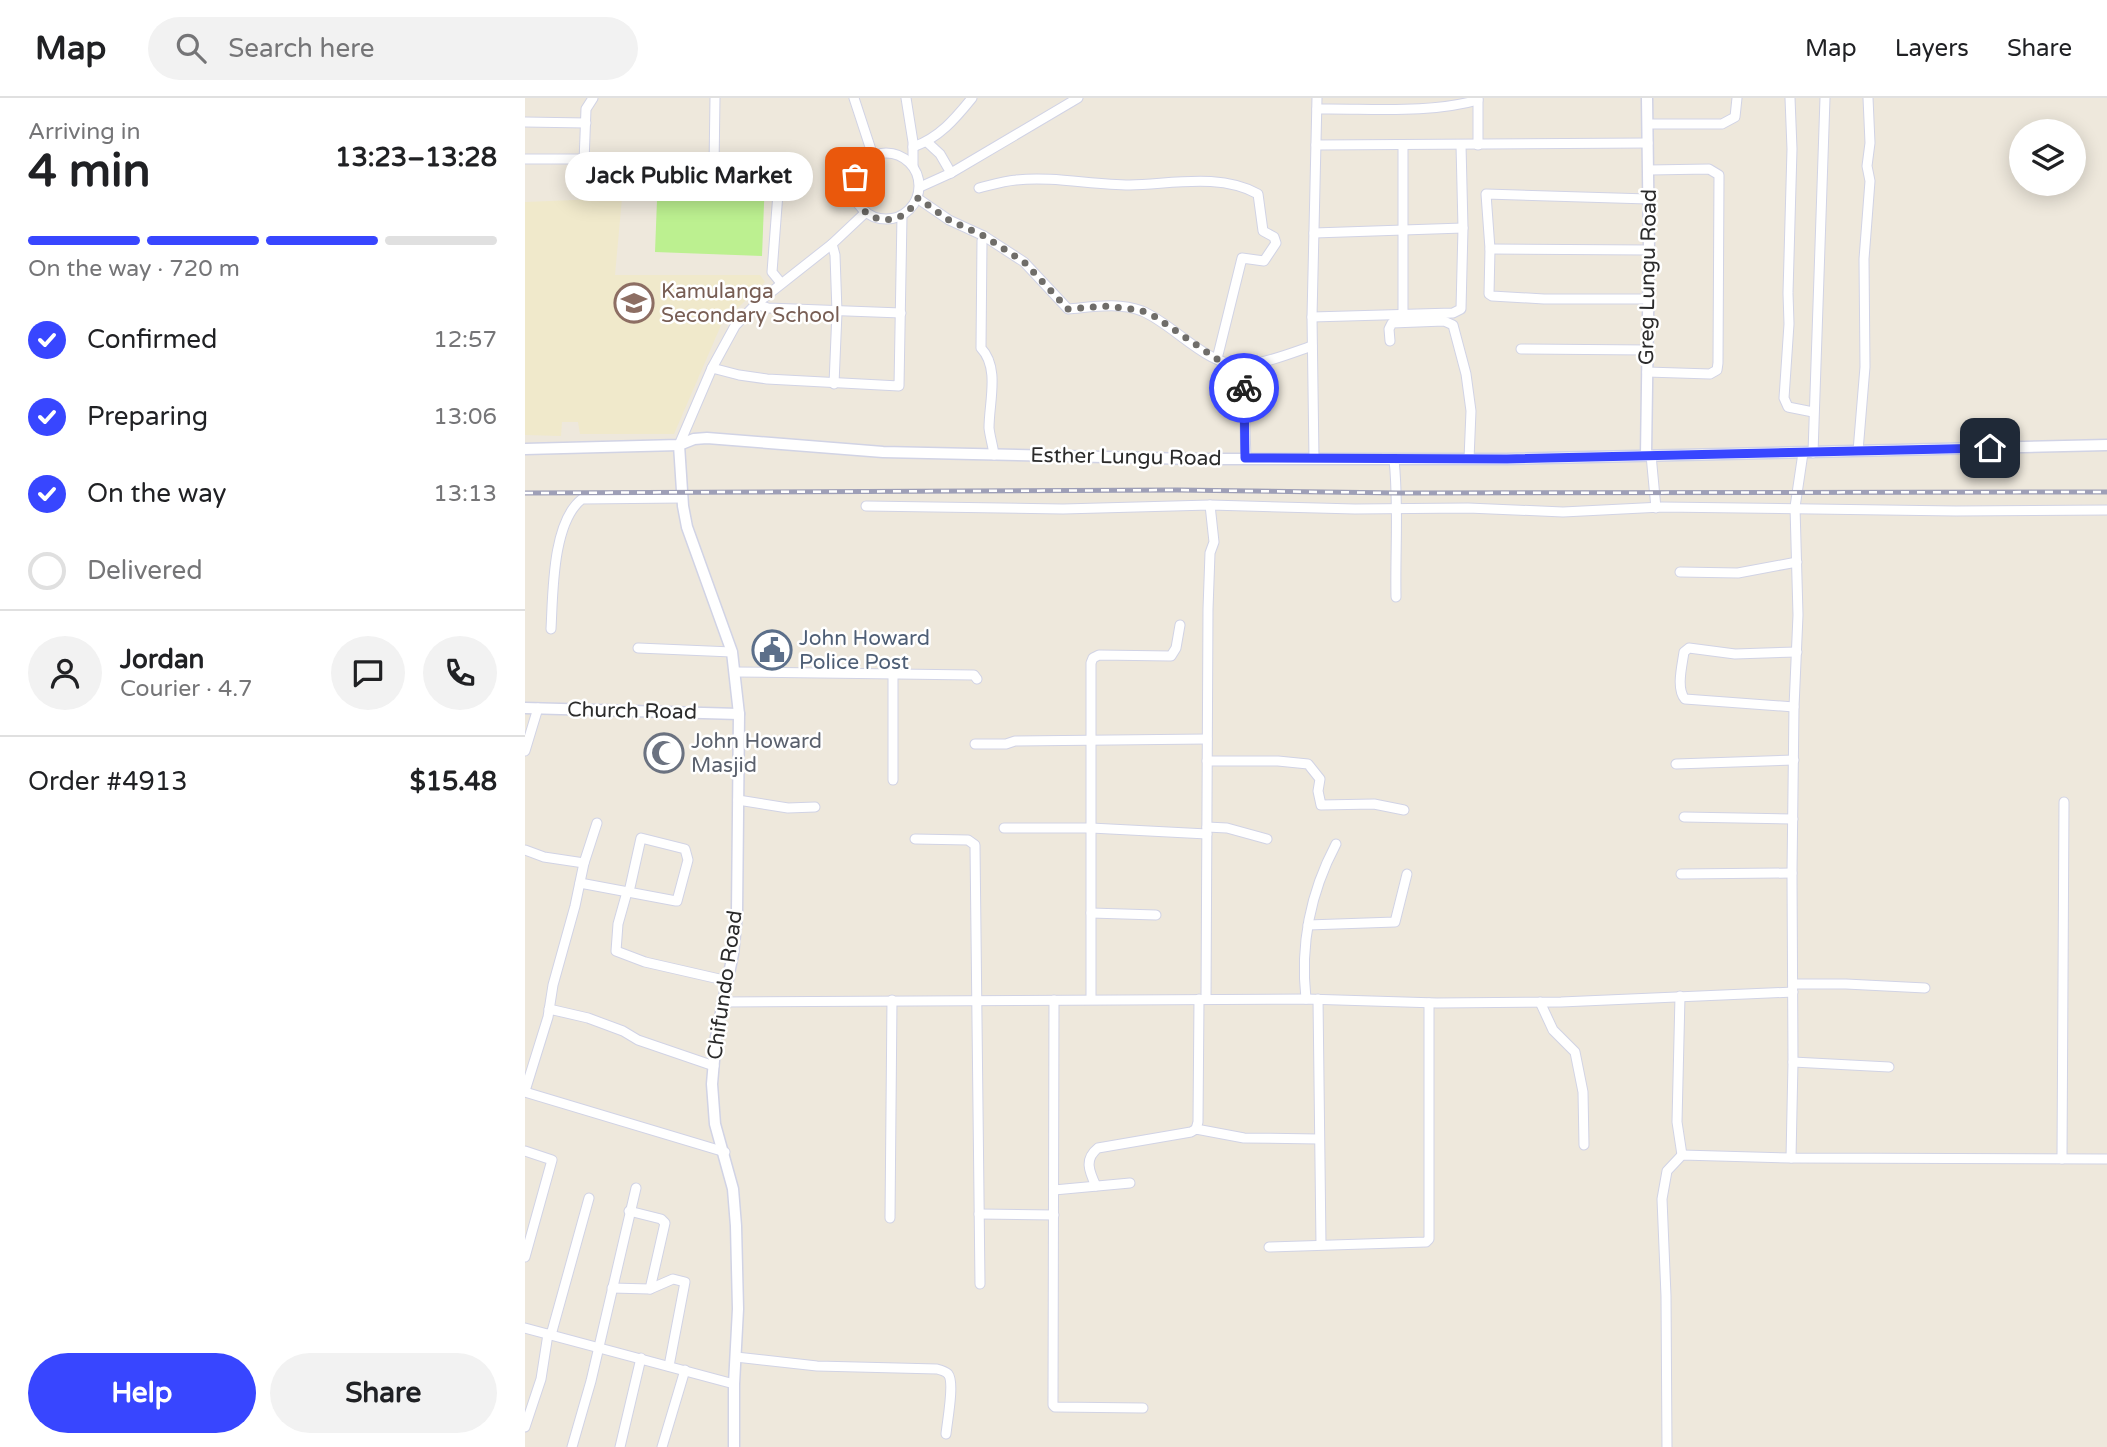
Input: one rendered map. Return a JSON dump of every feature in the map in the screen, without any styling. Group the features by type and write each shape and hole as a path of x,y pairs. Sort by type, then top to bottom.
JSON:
{"street":[{"path":"583,189 586,109 593,98"},
{"path":"715,98 714,167 774,174 779,180 772,272 781,283"},
{"path":"854,98 873,156"},
{"path":"906,98 911,116 912,166"},
{"path":"913,147 927,142 943,131 972,98"},
{"path":"1314,459 1312,317 1317,98"},
{"name":"Greg Lungu Road","path":"1647,98 1649,455"},
{"path":"1648,124 1722,124 1735,117 1737,98"},
{"path":"1790,98 1792,149 1789,324 1784,398 1788,407 1813,412"},
{"path":"1791,1158 1792,873 1797,652 1795,507 1808,453 1813,412 1825,98"},
{"path":"1858,451 1866,353 1864,259 1870,181 1867,166 1870,143 1868,98"},
{"path":"919,187 951,173 1074,99"},
{"path":"1317,109 1444,107 1478,99 1478,145"},
{"path":"525,122 586,123"},
{"path":"927,142 940,154 951,173"},
{"path":"1316,145 1649,143"},
{"path":"1312,317 1453,313 1461,309 1461,145"},
{"path":"1403,146 1403,314"},
{"path":"892,153 906,158 919,179 918,198 911,208 895,219 880,219 866,212 855,197 853,184 860,166 873,156 892,153"},
{"path":"525,159 584,159"},
{"path":"1647,372 1710,374 1717,370 1718,362 1719,175 1709,170 1649,170"},
{"path":"979,188 1031,179 1129,185 1184,181 1241,184 1258,194 1263,231 1275,237 1276,243 1264,261 1241,258 1217,359"},
{"path":"1648,199 1486,194 1490,248 1489,294 1495,298 1649,299"},
{"path":"918,198 949,220 984,236 1024,262 1068,309 1104,306 1140,310 1154,316 1217,359 1243,366 1312,346"},
{"path":"679,445 712,368 735,326 756,304 832,244 866,212"},
{"path":"712,368 739,375 834,384 899,386 902,216"},
{"path":"1314,233 1463,228"},
{"path":"984,236 981,348 989,356 992,374 989,431 994,455"},
{"path":"832,244 835,255 837,312 834,384"},
{"path":"1490,248 1649,250"},
{"path":"756,304 768,308 901,313"},
{"path":"1390,341 1389,329 1392,323 1444,320 1453,325 1466,374 1471,411 1469,459"},
{"path":"1521,349 1648,350"},
{"path":"1243,366 1245,458"},
{"name":"Esther Lungu Road","path":"525,449 679,445 694,439 707,439 883,452 1394,460 2107,445"},
{"name":"Chifundo Road","path":"679,445 682,498 687,527 726,630 735,671 739,714 737,914 712,1084 715,1124 725,1152 733,1189 736,1226 738,1309 734,1447"},
{"path":"1649,455 1656,508"},
{"path":"1394,460 1397,509 1396,597"},
{"path":"551,629 556,556 574,505 582,499 682,498"},
{"path":"866,506 1063,509 1210,505 1468,508 1563,512 1795,507 1956,511 2107,510"},
{"path":"1196,1129 1207,831 1210,554 1214,542 1210,505"},
{"path":"1680,572 1738,573 1797,562"},
{"path":"1091,999 1091,663 1093,657 1099,655 1171,656 1176,648 1180,625"},
{"path":"638,648 732,652"},
{"path":"1794,707 1685,699 1681,695 1681,688 1684,652 1689,648 1735,654 1797,652"},
{"path":"735,671 974,675 977,679"},
{"path":"893,675 893,780"},
{"name":"Church Road","path":"525,708 739,714"},
{"path":"525,751 538,708"},
{"path":"975,744 1006,744 1015,741 1207,739"},
{"path":"1676,764 1794,760"},
{"path":"1207,761 1308,764 1320,779 1318,792 1321,805 1374,804 1403,810"},
{"path":"738,800 788,807 815,807"},
{"path":"2062,1159 2064,802"},
{"path":"1684,817 1793,819"},
{"path":"597,823 584,863 526,1093 725,1152"},
{"path":"1004,828 1235,830 1267,839"},
{"path":"580,883 628,892 677,901 688,860 685,849 641,838 628,892 618,924 617,951 645,962 728,981"},
{"path":"915,838 968,840 975,845 980,1284"},
{"path":"1306,999 1304,946 1308,925 1319,881 1336,844"},
{"path":"525,850 553,859 584,863"},
{"path":"1681,874 1792,873"},
{"path":"1308,925 1395,922 1407,874"},
{"path":"1091,913 1156,915"},
{"path":"723,1002 1318,999 1429,1003 1540,1002 1680,996 1846,984 1925,989"},
{"path":"1680,996 1677,1122 1682,1155"},
{"path":"1318,999 1321,1244"},
{"path":"890,1218 892,1000"},
{"path":"1054,1000 1053,1405 1143,1408"},
{"path":"1540,1002 1553,1030 1575,1052 1583,1092 1584,1146"},
{"path":"1269,1248 1426,1242 1429,1239 1429,1003"},
{"path":"549,1009 588,1018 623,1031 638,1040 713,1066"},
{"path":"1793,1062 1889,1067"},
{"path":"1096,1186 1088,1166 1092,1153 1098,1148 1196,1129 1244,1138 1319,1139"},
{"path":"525,1152 552,1160 528,1237 525,1257"},
{"path":"1667,1447 1662,1199 1667,1171 1682,1155 2107,1159"},
{"path":"1054,1190 1130,1184"},
{"path":"572,1447 591,1381 636,1188"},
{"path":"525,1427 528,1406 541,1379 550,1335 589,1198"},
{"path":"629,1211 661,1219 665,1223 650,1289"},
{"path":"979,1214 1054,1215"},
{"path":"612,1288 650,1289 673,1279 685,1282 669,1366"},
{"path":"525,1328 734,1384"},
{"path":"736,1357 806,1365 946,1371 950,1376 951,1386 946,1434"},
{"path":"620,1447 641,1359"},
{"path":"662,1447 685,1370"}],"shaded area":[{"name":"Kamulanga Secondary School","path":"622,198 615,275 760,275 765,282 722,323 674,434 580,434 578,422 562,422 561,436 525,435 525,202"}],"green space":[{"path":"658,174 765,178 762,256 655,252"}],"railway":[{"path":"525,493 1177,490 1398,493 2107,492"}],"way so far":[{"path":"855,177 855,197 861,208 872,217 895,219 907,212 918,198 949,220 984,236 1024,262 1068,309 1125,307 1154,316 1217,359 1243,366 1244,388"}],"place":[{"name":"Jack Public Market","path":"855,177"},
{"name":"Kamulanga Secondary School","path":"634,303"},
{"name":"John Howard Police Post","path":"772,650"},
{"name":"John Howard Masjid","path":"664,753"}],"route":[{"path":"1244,388 1245,458 1507,459 1990,448"}]}
